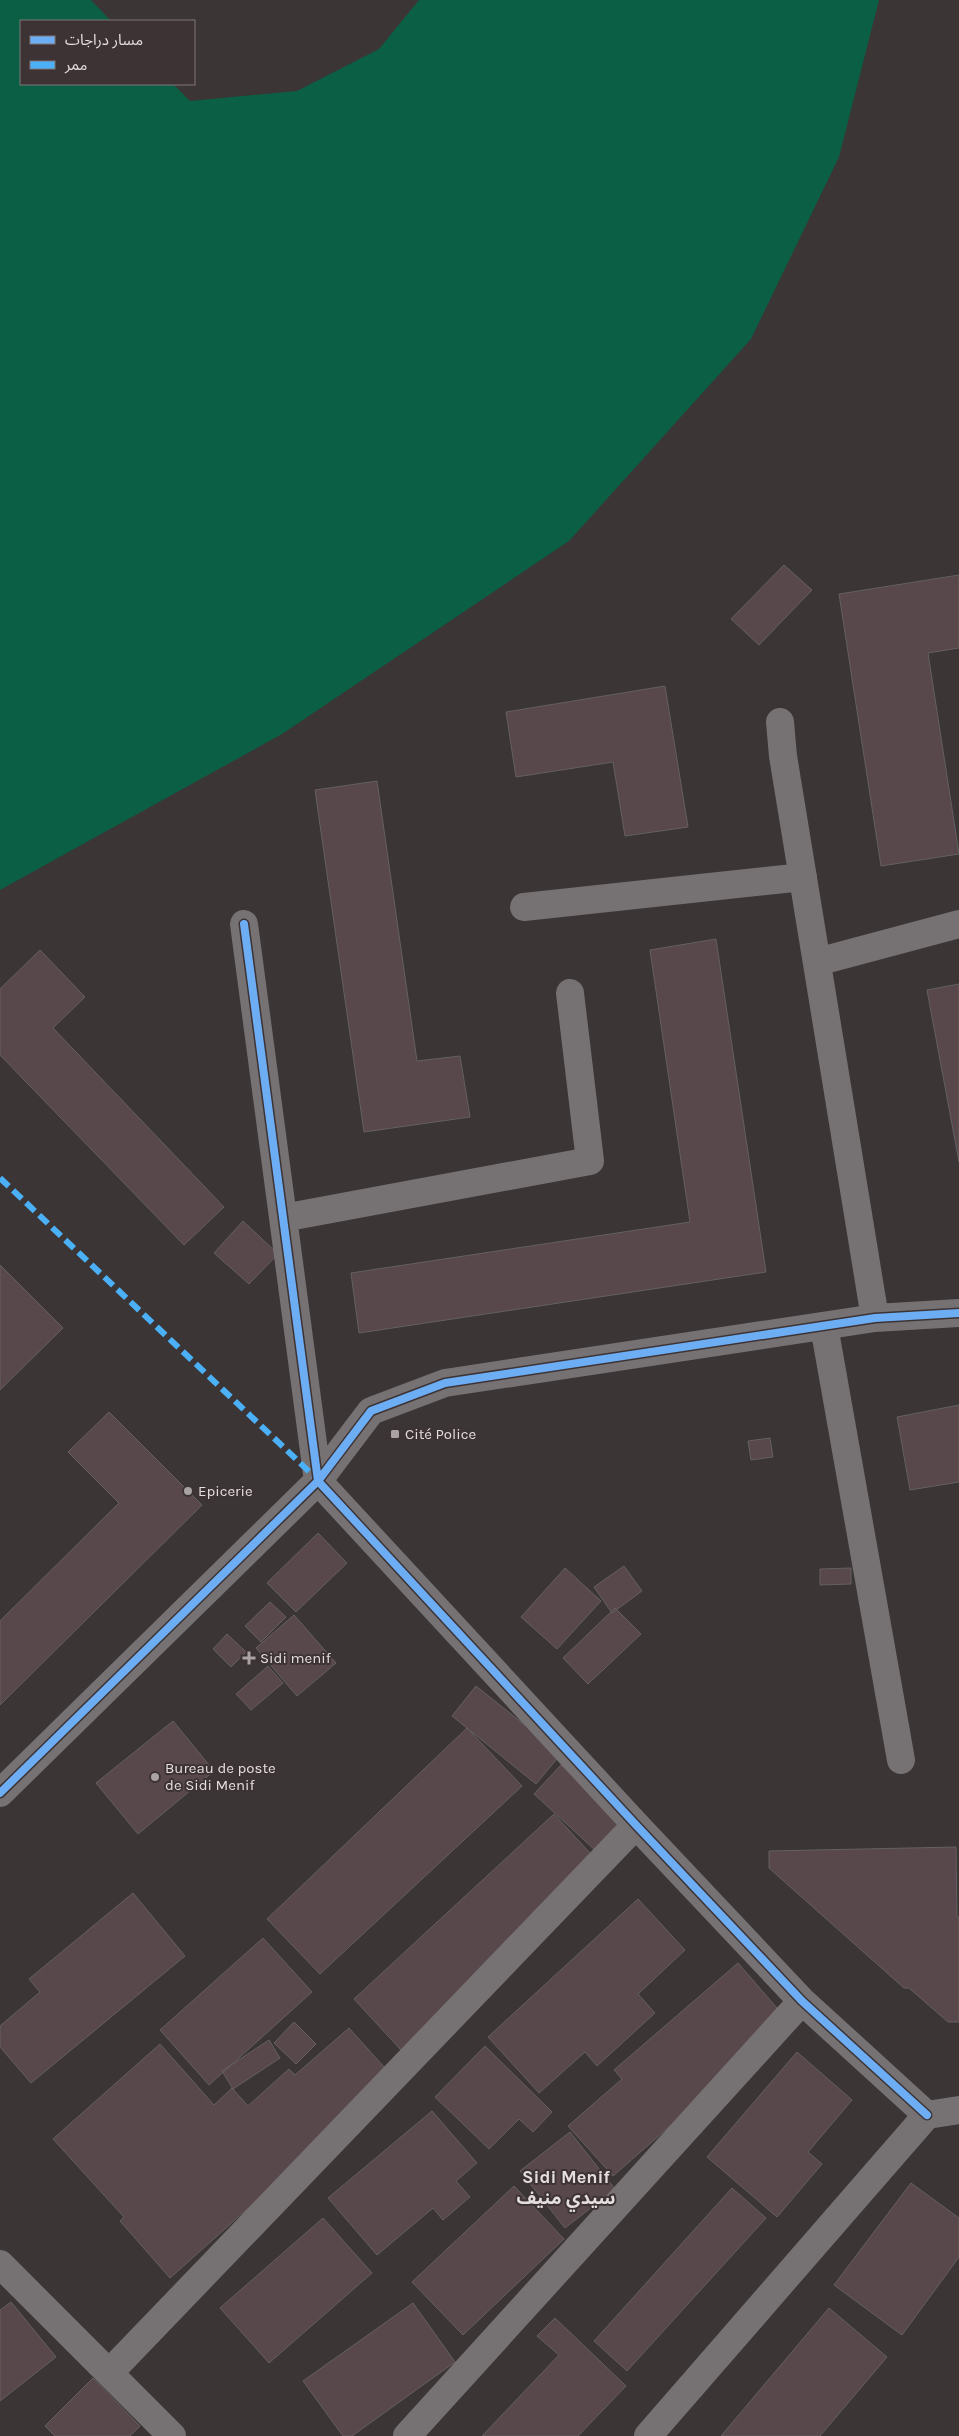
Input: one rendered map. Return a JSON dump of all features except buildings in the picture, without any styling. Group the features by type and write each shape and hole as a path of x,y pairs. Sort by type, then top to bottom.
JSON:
{"street":[{"path":"780,722 783,756 875,1318"},
{"path":"524,907 803,877"},
{"path":"244,924 318,1481 636,1825 802,2001 927,2115"},
{"path":"817,962 959,924"},
{"path":"283,1218 590,1161 570,993"},
{"path":"0,1793 318,1481 371,1411 445,1383 875,1318 959,1313"},
{"path":"824,1326 901,1760"},
{"path":"109,2373 636,1825"},
{"path":"407,2436 802,2001"},
{"path":"648,2436 927,2115 959,2110"},
{"path":"0,2264 170,2435"}],"green space":[{"path":"0,0 91,0 110,20 20,20 20,85 174,85 190,101 297,91 379,49 419,0 879,0 839,157 751,339 569,541 282,734 0,890"}],"marked path":[{"path":"0,1178 317,1479"}],"cycle path":[{"path":"244,924 318,1481 636,1825 802,2001 927,2115"},
{"path":"0,1793 318,1481 371,1411 445,1383 875,1318 959,1313"}],"place":[{"name":"Cité Police","path":"395,1434"},
{"name":"Epicerie","path":"188,1491"},
{"name":"Sidi menif","path":"249,1658"},
{"name":"Bureau de poste de Sidi Menif","path":"155,1777"}],"district":[{"name":"Sidi Menif سيدي منيف","path":"566,2187"}]}
